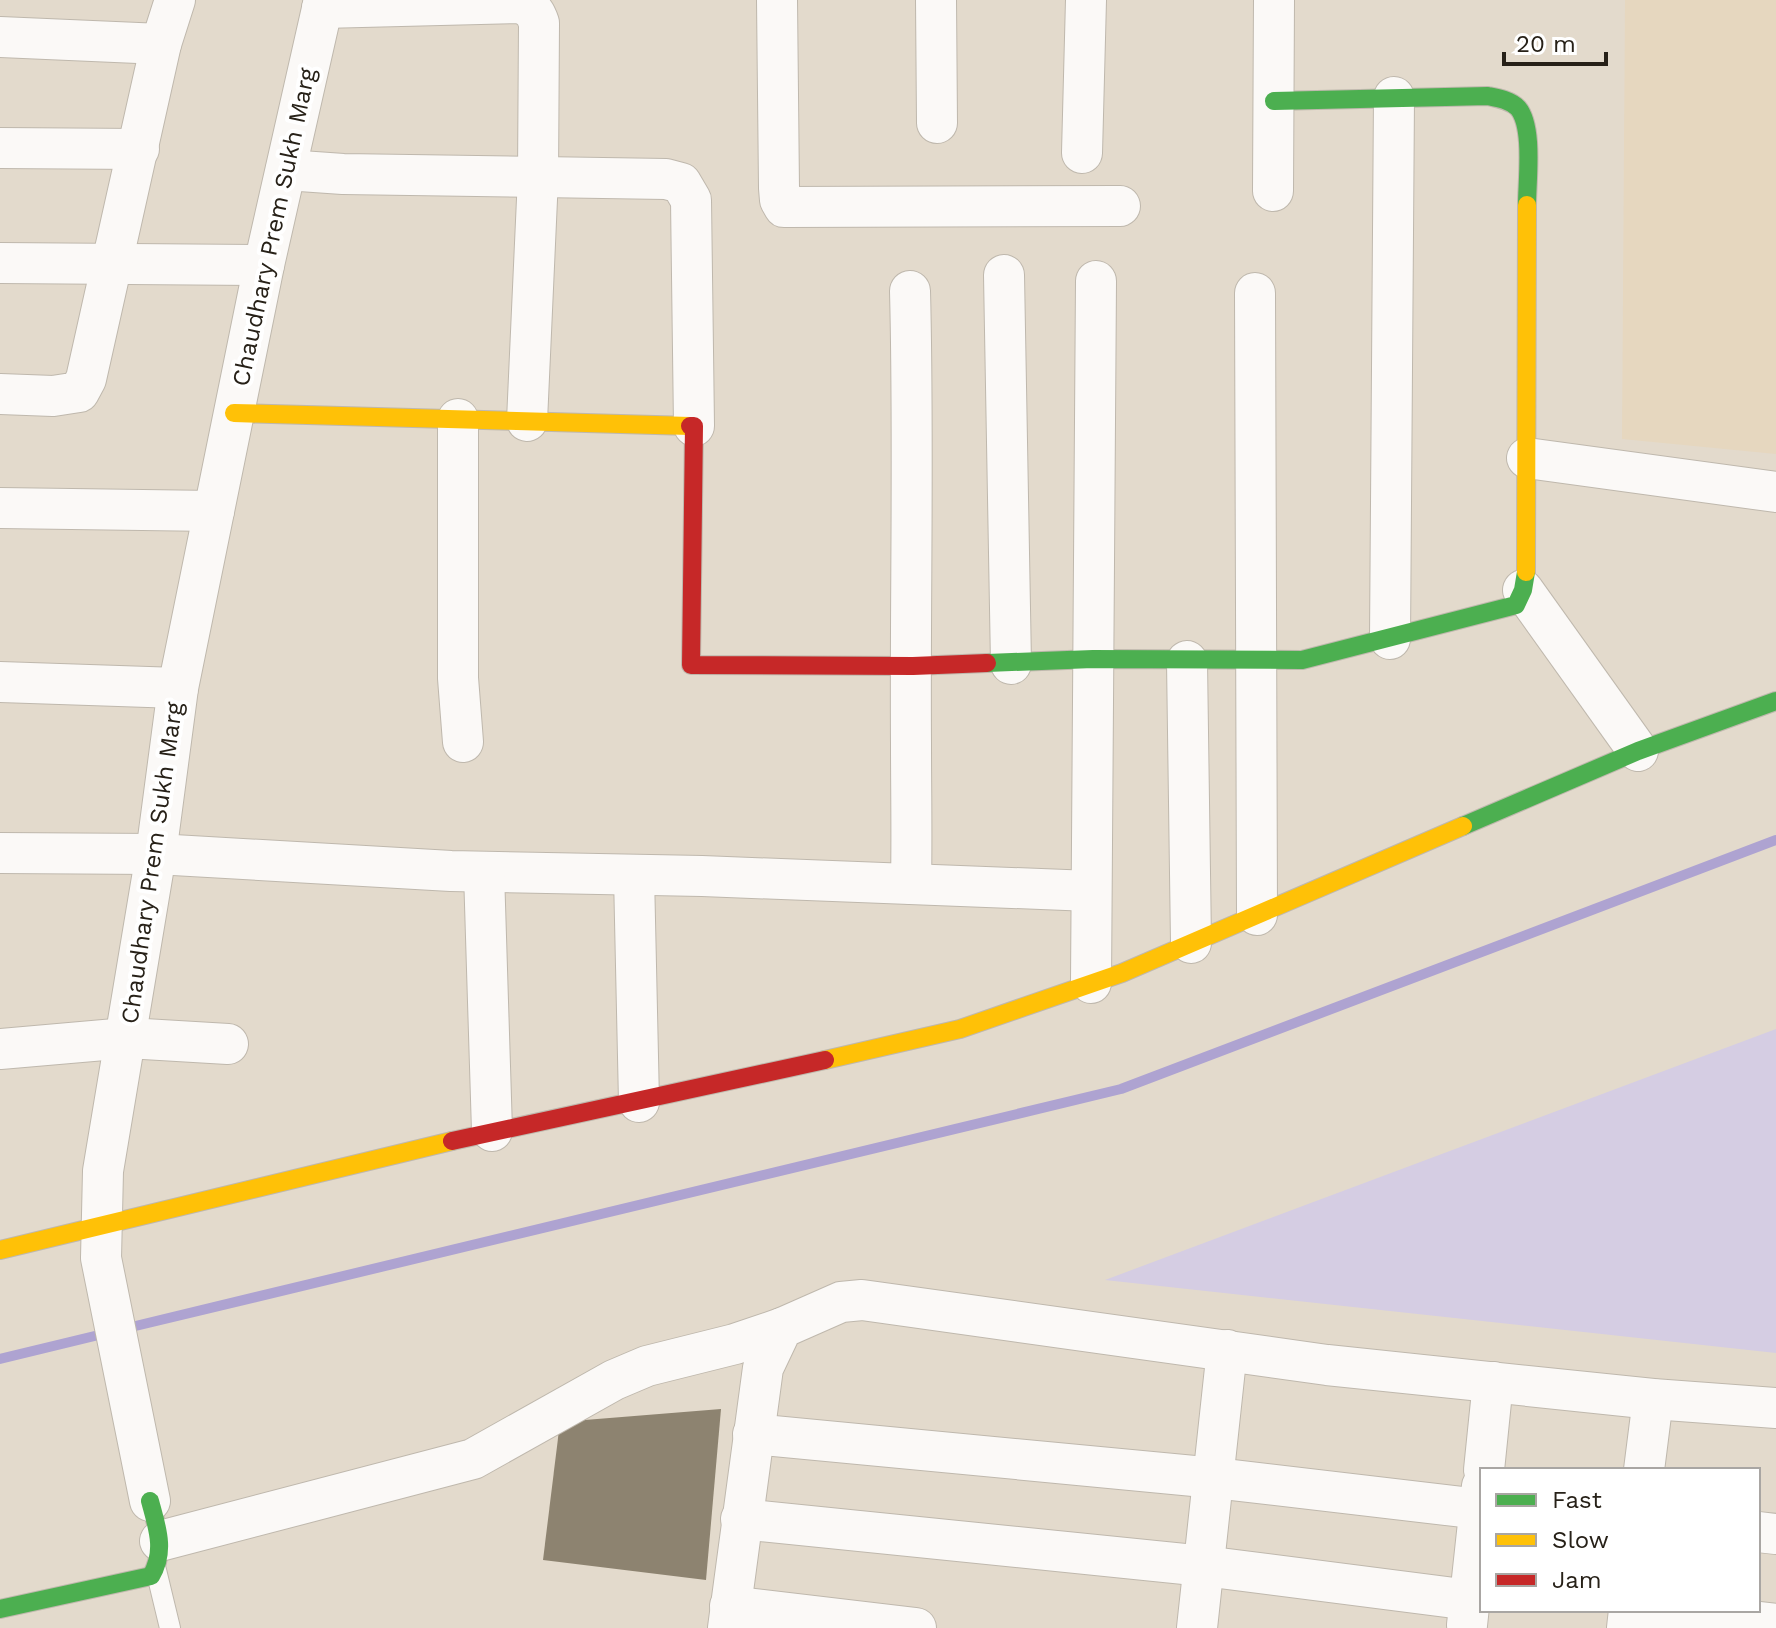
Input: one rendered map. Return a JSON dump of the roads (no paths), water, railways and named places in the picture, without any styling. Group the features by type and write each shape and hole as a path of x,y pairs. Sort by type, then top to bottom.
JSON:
{"street":[{"path":"0,394 53,396 79,392 86,379 161,44 175,0"},
{"path":"777,0 779,188 784,207 1120,206"},
{"path":"936,0 937,123"},
{"path":"1082,153 1086,0"},
{"path":"1273,191 1274,0"},
{"path":"323,4 519,3 530,7 539,23 538,177 527,421"},
{"name":"Chaudhary Prem Sukh Marg","path":"158,1556 102,1241 103,1171 156,854 178,688 264,265 323,4"},
{"path":"0,37 161,44"},
{"path":"286,170 343,174 666,179 681,183 687,189 691,200 694,426 691,665 913,666 1093,659 1302,660 1516,605 1523,590 1527,458 1527,128 1521,109 1507,100 1488,96 1274,101"},
{"path":"1390,639 1394,97"},
{"path":"0,148 139,149"},
{"path":"0,263 264,265"},
{"path":"1004,275 1011,664"},
{"path":"1091,983 1096,281"},
{"path":"910,291 914,424 911,884"},
{"path":"1255,293 1257,915"},
{"path":"234,413 694,426"},
{"path":"458,419 458,678 463,742"},
{"path":"1527,458 1776,492"},
{"path":"0,508 214,511"},
{"path":"1523,590 1638,751"},
{"path":"1187,661 1191,943"},
{"path":"0,682 178,688"},
{"path":"0,1250 102,1241 492,1131 639,1102 960,1029 1091,983 1191,943 1638,751 1776,701"},
{"path":"0,853 156,854 484,872 1091,891"},
{"path":"484,872 492,1131"},
{"path":"634,875 639,1102"},
{"path":"0,1049 127,1038 228,1044"},
{"path":"0,1609 151,1576 158,1556 465,1462 614,1380 687,1354 735,1344 782,1328 841,1302 862,1300 1327,1365 1653,1399 1776,1408"},
{"path":"782,1328 763,1368 729,1617 916,1628"},
{"path":"1197,1628 1227,1350"},
{"path":"1484,1468 1493,1382"},
{"path":"1644,1468 1653,1399"},
{"path":"753,1434 1215,1478 1480,1498"},
{"path":"741,1519 1204,1566 1469,1614 1480,1508"},
{"path":"1673,1612 1776,1624"}],"lane":[{"path":"158,1556 170,1628"}],"waterway":[{"path":"123,1329 1121,1089 1776,840"},
{"path":"0,1359 107,1333"}]}
